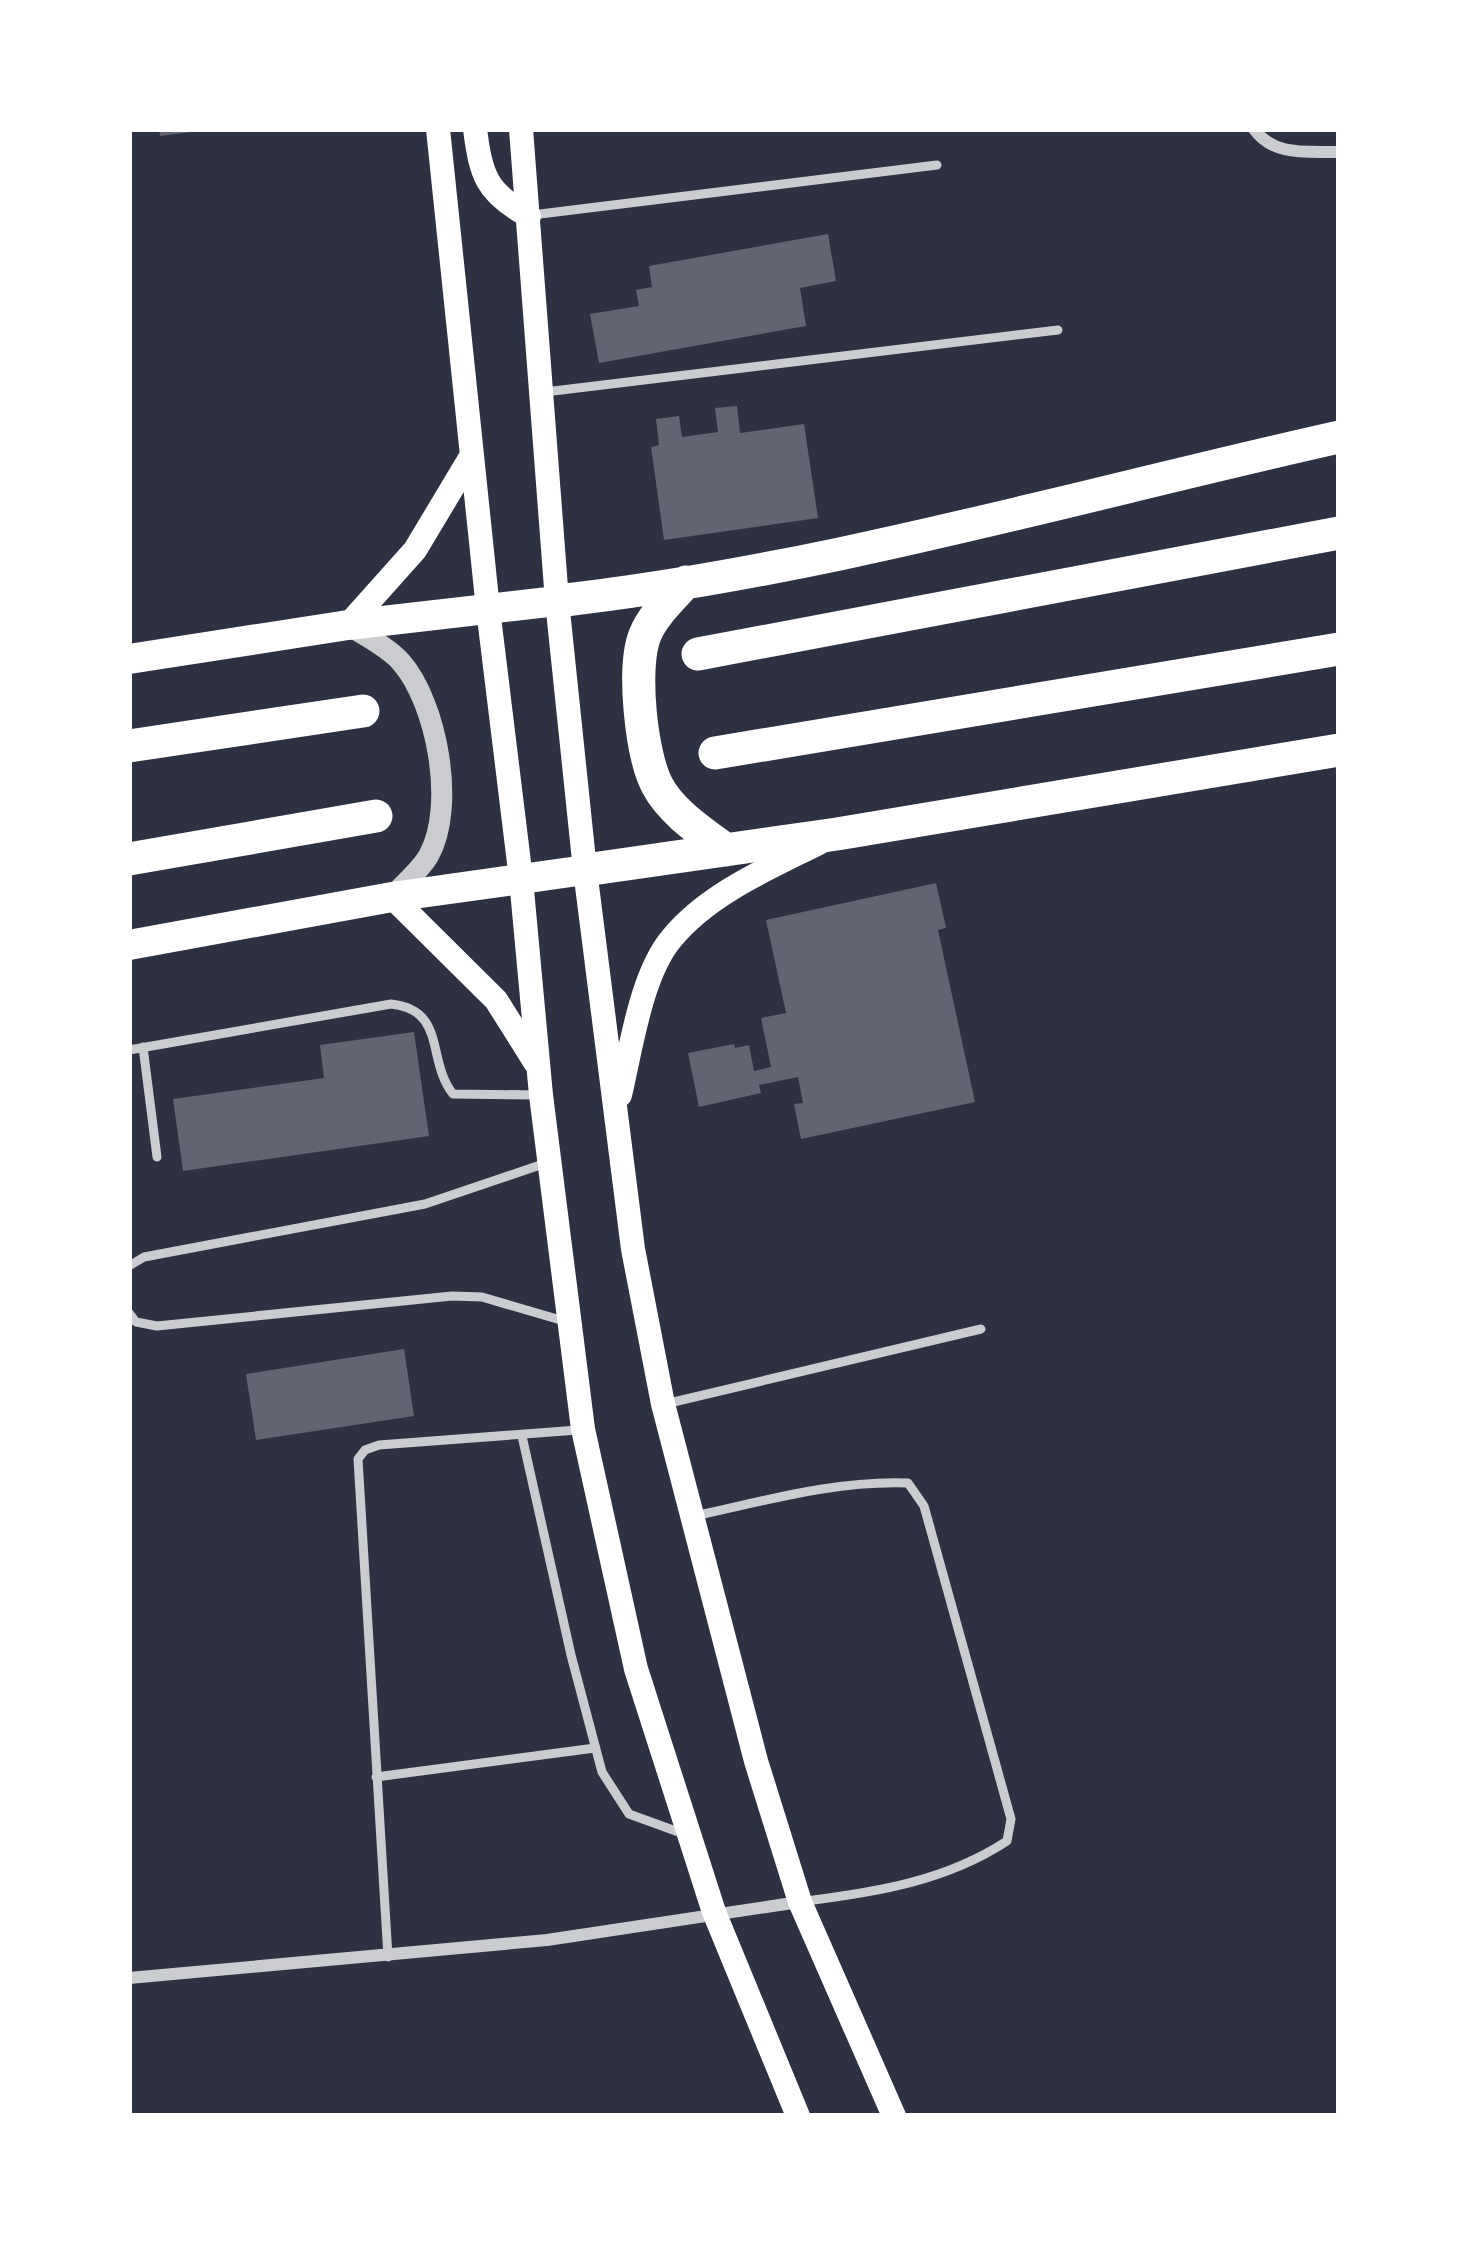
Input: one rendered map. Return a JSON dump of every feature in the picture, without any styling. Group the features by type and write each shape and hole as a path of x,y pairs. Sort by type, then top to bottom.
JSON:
{"highway":[{"path":"557,601 686,582 1024,515 1339,437"},
{"path":"698,653 1339,532"},
{"path":"686,582 645,634 640,697 646,748 657,785 699,830 726,850"},
{"path":"715,753 1339,649"},
{"path":"129,746 363,711"},
{"path":"585,870 837,835 1339,750"},
{"path":"129,859 376,816"}],"main road":[{"path":"438,129 541,1094 583,1430 636,1669 714,1912 798,2116"},
{"path":"475,129 488,185 503,202 529,216"},
{"path":"521,129 557,601 633,1250 663,1404 756,1761 800,1902 894,2116"},
{"path":"348,625 415,550 474,453"},
{"path":"129,659 348,625 557,601"},
{"path":"617,1109 651,975 670,938 711,903 770,867 837,835"},
{"path":"129,945 392,897 585,870"},
{"path":"392,897 496,1000 539,1068"}],"street":[{"path":"1254,129 1263,142 1286,151 1339,152"},
{"path":"348,625 399,658 419,686 441,764 440,812 430,855 392,897"},
{"path":"129,1978 547,1940 800,1902"}],"lane":[{"path":"529,216 938,165"},
{"path":"539,392 1058,330"},
{"path":"129,1050 391,1004 409,1006 424,1016 445,1083 453,1094 541,1094"},
{"path":"143,1047 157,1157"},
{"path":"129,1266 144,1257 425,1204 549,1162"},
{"path":"129,1313 136,1322 157,1326 482,1297 569,1323"},
{"path":"663,1404 981,1329"},
{"path":"388,1957 358,1459 365,1450 379,1445 583,1430"},
{"path":"523,1436 602,1772 629,1814 689,1835"},
{"path":"691,1516 882,1482 908,1483 924,1506 1011,1819 1007,1841 981,1858 896,1890 800,1902"},
{"path":"376,1777 595,1748"}],"building":[{"path":"159,129 192,129 192,132 160,136"},
{"path":"828,234 836,281 800,288 806,326 599,363 590,314 639,306 636,290 652,287 649,266"},
{"path":"737,406 740,433 804,424 818,518 664,540 651,447 659,445 656,419 679,416 682,437 718,432 715,408"},
{"path":"936,883 946,928 938,930 975,1102 801,1139 794,1104 803,1103 798,1077 759,1085 761,1093 699,1107 688,1053 749,1045 754,1071 771,1067 761,1018 786,1013 766,920"},
{"path":"414,1032 429,1136 183,1171 173,1099 324,1078 320,1045"},
{"path":"404,1349 414,1416 256,1440 246,1374"}]}
